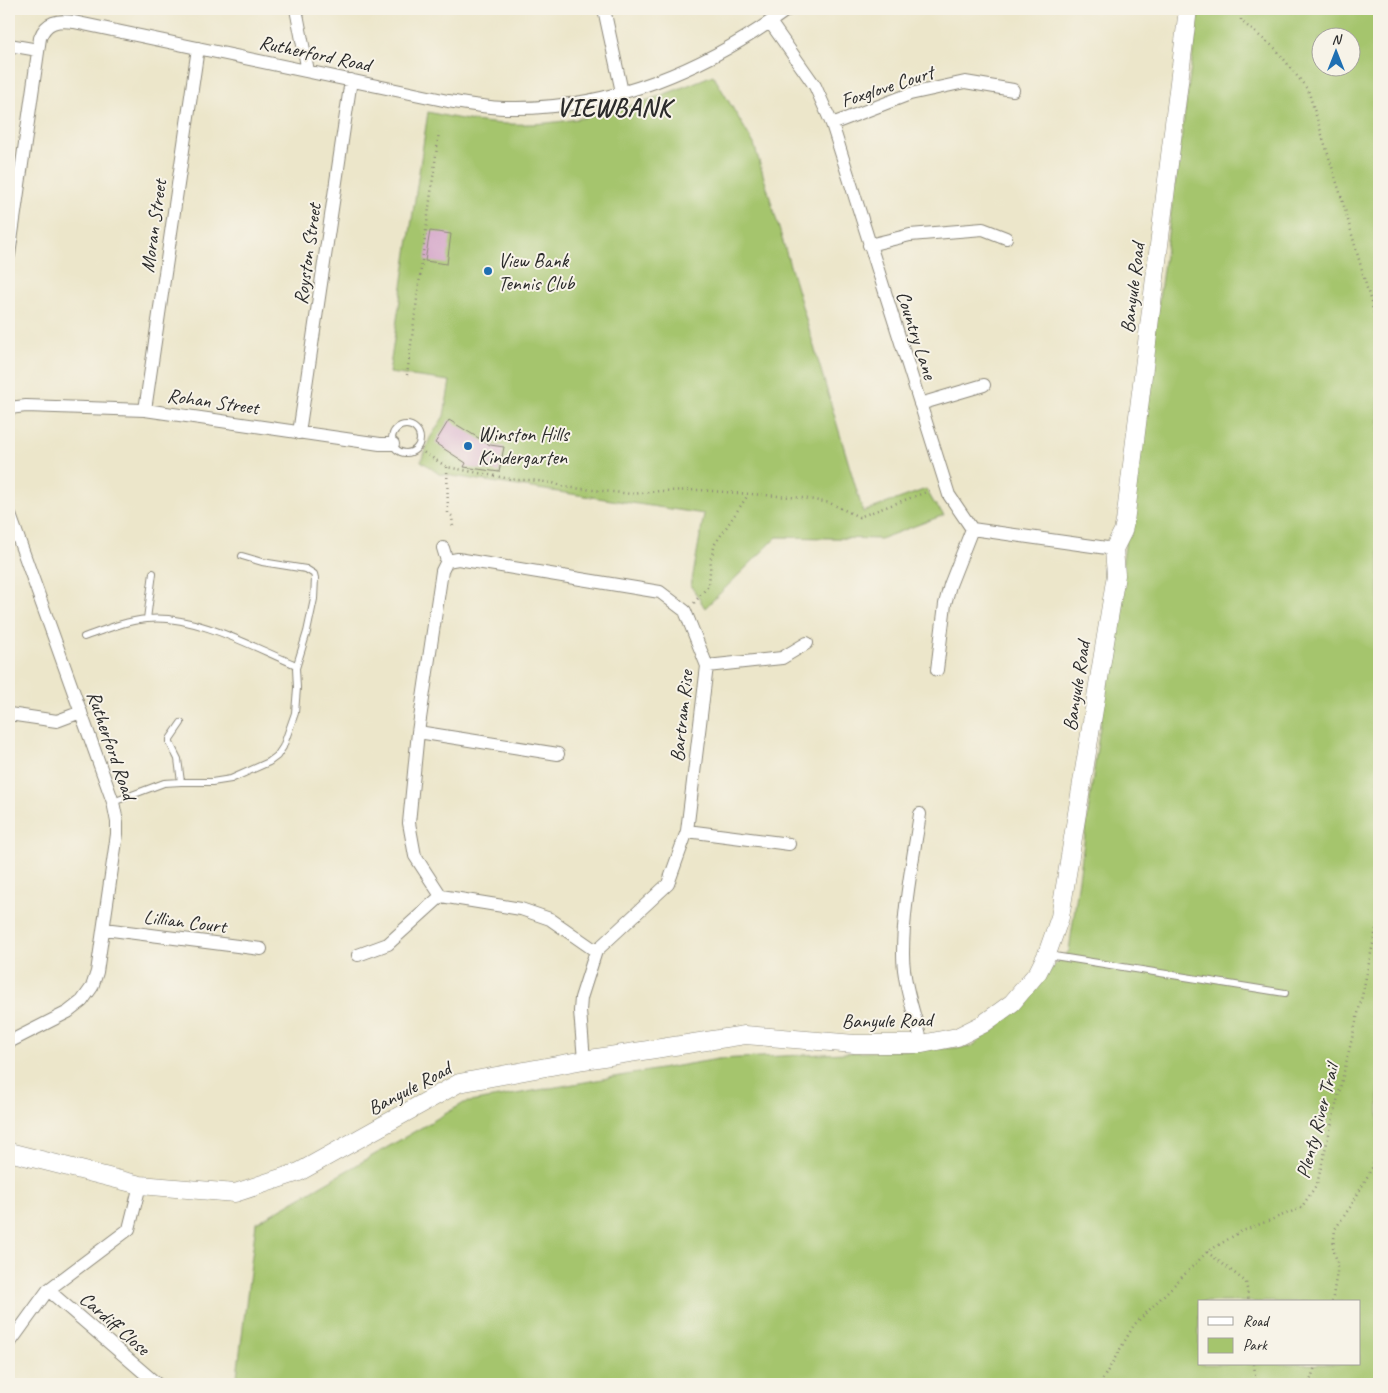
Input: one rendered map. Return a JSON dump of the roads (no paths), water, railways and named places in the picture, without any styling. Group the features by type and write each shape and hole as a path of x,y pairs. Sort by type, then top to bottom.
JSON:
{"street":[{"path":"296,9 308,71"},
{"path":"604,9 622,92"},
{"name":"Rutherford Road","path":"9,255 10,237 40,38 47,26 57,21 64,20 448,101 508,108 567,104 622,92 673,74 740,42 788,9"},
{"name":"Banyule Road","path":"9,1152 140,1185 235,1193 299,1172 459,1083 584,1060 745,1035 855,1044 922,1044 957,1038 983,1024 1012,1003 1038,972 1047,954 1060,917 1115,585 1114,549 1124,522 1188,9"},
{"name":"Country Lane","path":"770,22 816,86 832,124 949,495 972,528"},
{"path":"9,45 38,50"},
{"name":"Moran Street","path":"145,410 198,48"},
{"name":"Royston Street","path":"299,433 352,80"},
{"name":"Foxglove Court","path":"832,124 910,94 965,82 1013,90"},
{"path":"869,246 910,234 983,229 1006,238"},
{"path":"920,404 984,385"},
{"name":"Rohan Street","path":"9,404 145,410 299,433 380,444 393,444"},
{"name":"Rohan Street","path":"9,408 26,406"},
{"name":"Rutherford Road","path":"9,512 113,802 117,822 104,929 95,980 88,994 68,1012 9,1042"},
{"path":"937,670 945,604 950,585 972,528 1114,549"},
{"path":"443,548 447,561 442,571 418,732 409,823 416,856 441,896 521,909 550,919 596,951"},
{"name":"Bartram Rise","path":"447,561 458,559 660,592 686,611 707,666 686,831 668,884 596,951 581,998 580,1011 584,1060"},
{"path":"707,666 782,658 807,643"},
{"path":"9,714 57,721 81,712"},
{"path":"418,732 558,754"},
{"path":"920,814 906,905 903,956 908,989 922,1044"},
{"path":"686,831 789,844"},
{"path":"358,955 388,944 441,896"},
{"name":"Lillian Court","path":"104,929 261,949"},
{"path":"9,1344 48,1290 129,1230 140,1185"},
{"name":"Cardiff Close","path":"48,1290 157,1384"}],"lane":[{"path":"408,424 420,434 419,444 416,449 406,453 401,452 393,444 392,434 394,430 403,425 408,424"},
{"path":"113,802 164,783 223,782 262,767 277,756 283,747 295,713 296,665 307,632 314,599 316,586 314,574 306,569 262,562 242,556"},
{"path":"148,619 153,573"},
{"path":"84,637 121,624 148,619 172,620 210,628 296,665"},
{"path":"181,723 170,739 170,743 178,758 181,782"},
{"path":"1047,954 1285,993"}],"place":[{"name":"View Bank Tennis Club","path":"488,271"},
{"name":"Winston Hills Kindergarten","path":"468,446"}],"district":[{"name":"VIEWBANK","path":"614,107"}]}
